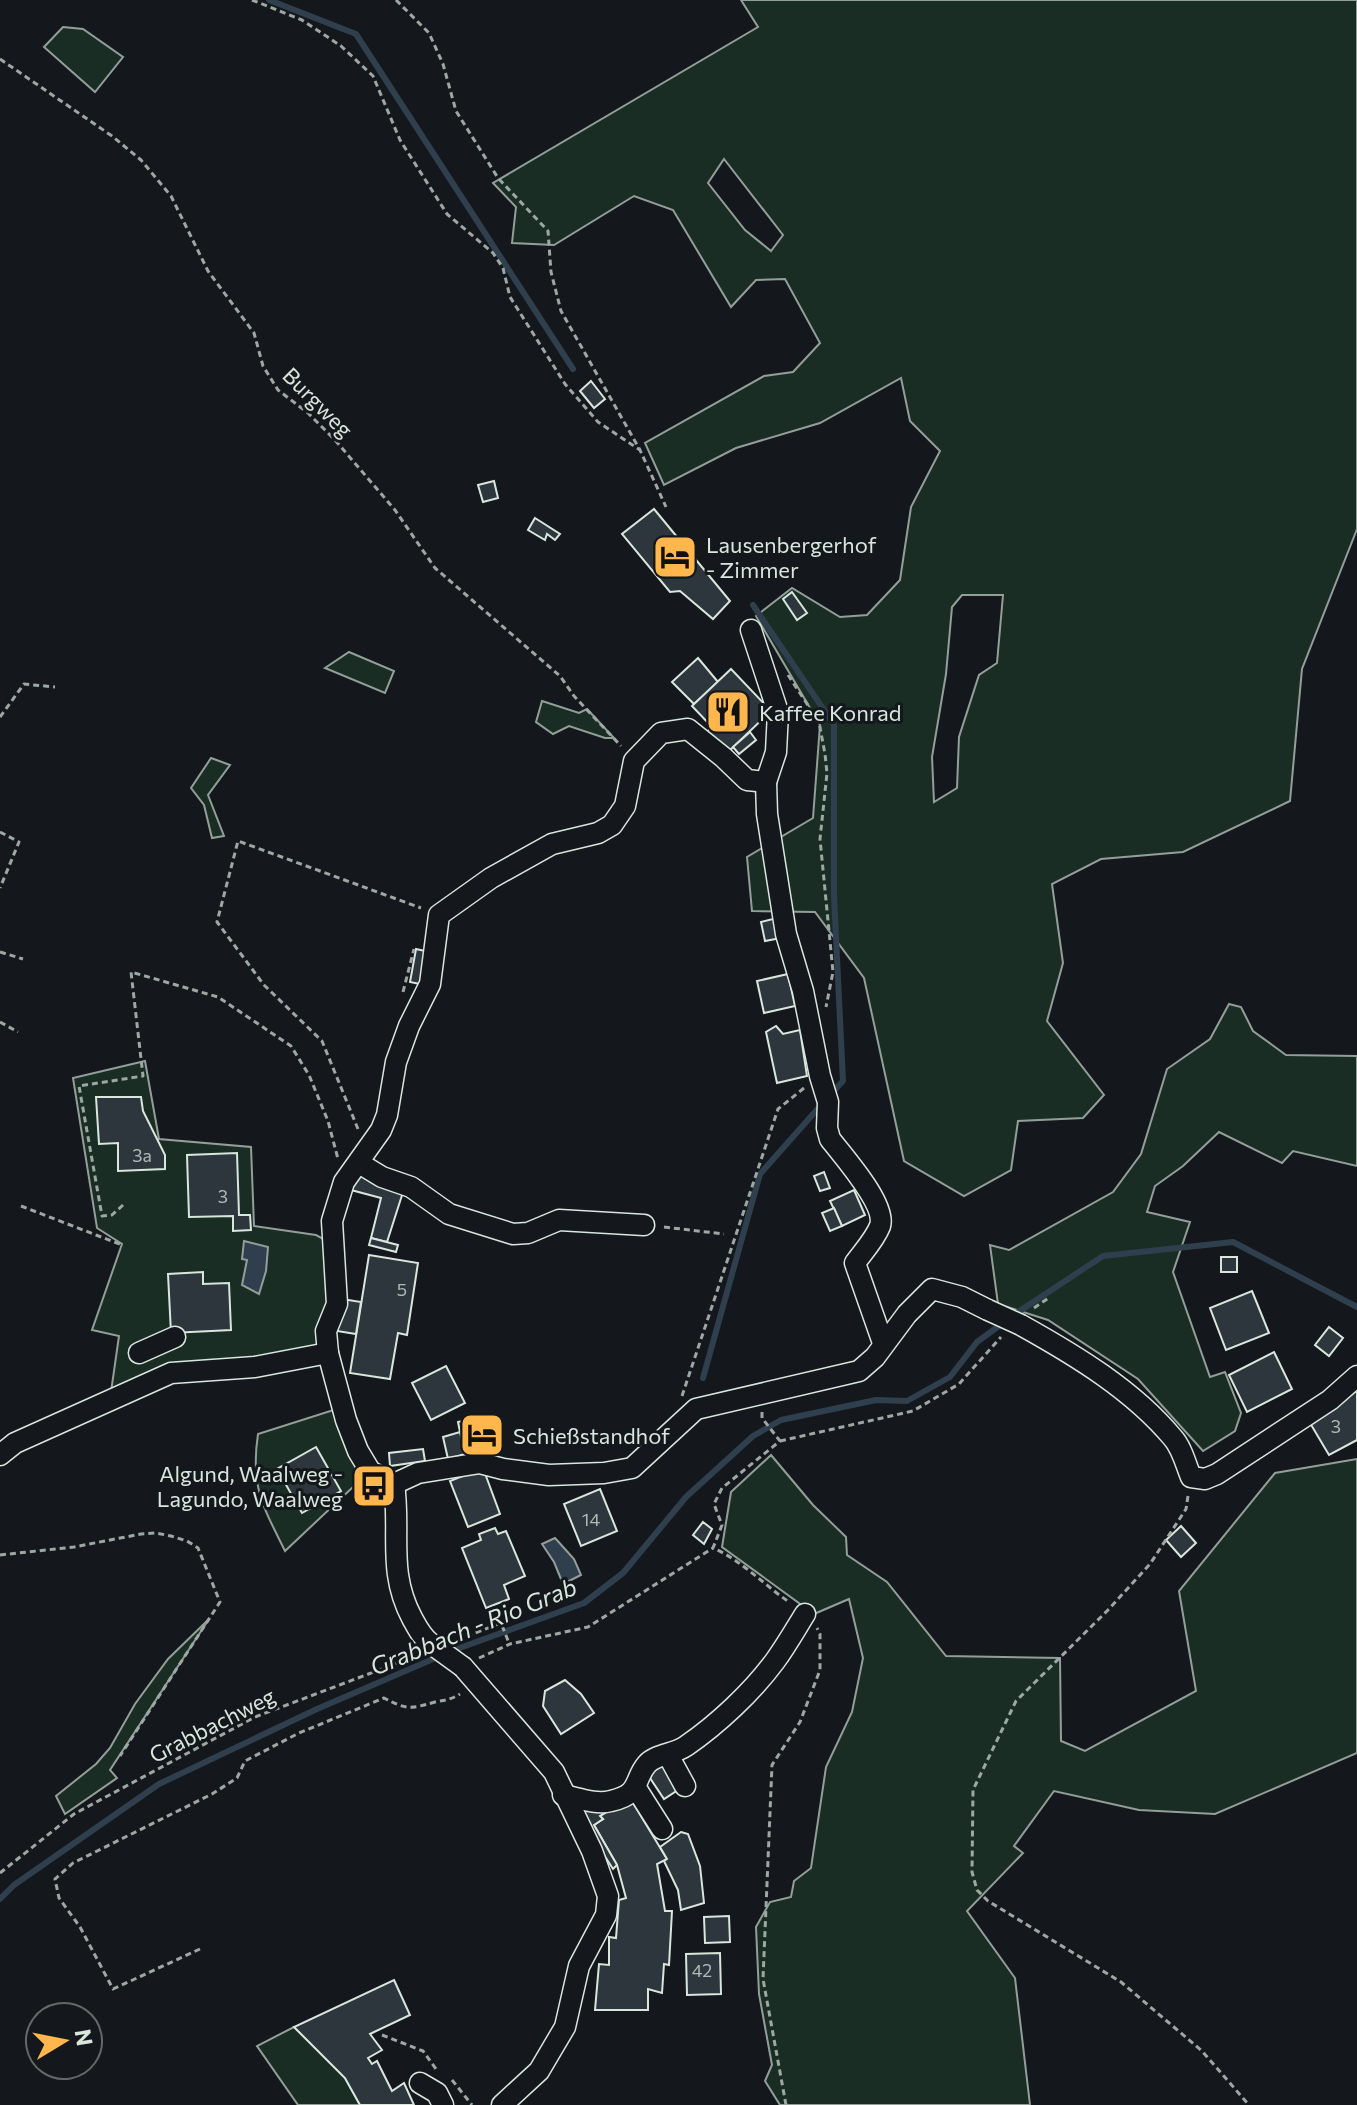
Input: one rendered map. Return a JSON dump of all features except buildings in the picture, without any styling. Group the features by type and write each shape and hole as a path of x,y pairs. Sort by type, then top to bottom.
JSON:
{"lane":[{"path":"751,630 778,712 776,752 766,782 767,814 786,934 803,991 828,1102 827,1128 830,1139 875,1201 881,1217 880,1226 855,1263 883,1343"},
{"path":"394,1484 370,1471 358,1451 346,1420 328,1353 326,1331 337,1304 332,1221 344,1182 381,1130 387,1115 396,1062 409,1026 430,984 439,915 491,878 552,844 598,833 612,825 625,806 634,761 661,733 688,729 747,780 766,782"},
{"path":"362,1157 382,1177 411,1187 449,1214 513,1234 528,1233 559,1220 644,1225"},
{"path":"394,1484 418,1473 480,1463 549,1475 632,1468 696,1409 859,1371 875,1357 883,1343 932,1289 962,1297 1019,1322 1105,1376 1175,1440 1191,1477 1205,1479 1217,1474 1330,1400 1357,1376"},
{"path":"139,1353 175,1337"},
{"path":"0,1455 15,1443 171,1373 255,1367 328,1353"},
{"path":"394,1484 397,1505 395,1565 404,1603 423,1637 466,1671 554,1772 592,1851 608,1896 606,1915 579,1966 565,2027 539,2071 502,2105"},
{"path":"563,1795 610,1802 636,1788 648,1764 656,1757 685,1747 754,1685 775,1661 805,1614"},
{"path":"668,1755 685,1786"},
{"path":"636,1788 662,1829"},
{"path":"420,2083 437,2093 443,2105"}],"path":[{"path":"252,0 302,20 341,46 373,76 400,140 447,214 493,253 503,268 510,297 565,384 598,422 640,450"},
{"path":"396,0 429,33 443,64 456,111 498,178 548,231 551,272 561,311 640,450 666,507"},
{"name":"Burgweg","path":"0,59 112,136 141,160 171,196 208,271 254,333 263,366 278,390 308,413 335,440 395,510 435,568 560,676 574,696 634,761"},
{"path":"785,671 819,722 825,754 827,773 820,839 833,972 825,1015"},
{"path":"0,717 24,684 55,687"},
{"path":"0,832 19,842 0,888"},
{"path":"362,1157 362,1137 322,1041 264,985 217,922 226,882 238,841 423,909"},
{"path":"403,993 417,936"},
{"path":"0,952 23,959"},
{"path":"123,1205 112,1215 102,1216 79,1086 143,1076 131,972 218,997 291,1046 309,1075 328,1121 344,1182"},
{"path":"0,1022 18,1032"},
{"path":"677,1425 677,1411 778,1109 820,1076"},
{"path":"21,1206 122,1245"},
{"path":"644,1225 724,1234"},
{"path":"200,1949 113,1989 80,1927 59,1898 55,1879 73,1863 212,1794 237,1778 245,1761 299,1733 384,1698 403,1708 420,1708 450,1701 460,1694 471,1661 510,1644 588,1627 713,1548 722,1525 714,1504 722,1488 780,1441 913,1411 959,1384 1019,1322 1050,1297"},
{"path":"762,1418 780,1441"},
{"path":"1191,1477 1186,1509 1150,1564 1016,1701 973,1790 972,1872 977,1890 988,1901 1121,1982 1202,2051 1249,2105"},
{"path":"0,1555 74,1547 156,1533 187,1541 198,1548 220,1602 120,1756"},
{"path":"713,1548 732,1556 762,1583 814,1621 820,1634 820,1670 800,1722 772,1765 763,1979 786,2105"},
{"name":"Grabbachweg","path":"0,1873 74,1814 255,1717 501,1623 510,1644"},
{"path":"382,2035 423,2051 439,2073"},
{"path":"446,2077 454,2081 472,2105"}],"green space":[{"path":"741,0 1357,0 1357,529 1302,669 1290,801 1183,852 1101,859 1052,884 1063,963 1047,1021 1104,1095 1083,1118 1018,1121 1011,1170 964,1196 904,1161 864,978 815,912 752,911 747,857 813,818 820,725 756,616 792,588 840,617 867,615 900,580 911,507 940,451 910,421 901,378 820,423 736,448 664,485 645,443 764,376 793,372 820,343 785,279 756,280 731,307 673,210 634,196 554,245 512,243 516,207 493,183 758,27","holes":["724,159 783,235 771,251 745,230 708,183","962,595 1003,595 997,663 979,675 959,737 957,788 934,802 932,757 946,674 952,607"]},
{"path":"63,27 83,29 123,57 95,92 44,47"},
{"path":"349,652 394,671 385,693 325,668"},
{"path":"542,701 579,713 587,709 614,738 569,726 553,734 536,722"},
{"path":"211,758 230,765 208,795 224,836 212,838 204,805 191,788"},
{"path":"1229,1004 1241,1007 1253,1031 1286,1055 1357,1056 1357,1166 1293,1151 1282,1163 1219,1132 1183,1166 1155,1186 1147,1212 1190,1222 1173,1272 1210,1377 1225,1372 1241,1413 1235,1431 1203,1451 1138,1379 1048,1320 998,1304 990,1245 1009,1250 1113,1192 1141,1154 1167,1069 1210,1039"},
{"path":"145,1061 159,1139 251,1147 254,1226 316,1235 333,1244 328,1353 171,1373 110,1399 119,1336 92,1330 122,1244 97,1228 73,1078"},
{"path":"343,1407 370,1471 285,1551 260,1496 256,1468 258,1434"},
{"path":"771,1455 813,1505 846,1537 847,1555 887,1582 946,1656 1060,1658 1061,1741 1085,1751 1196,1691 1179,1591 1275,1473 1357,1459 1357,1753 1215,1814 1139,1810 1054,1791 1014,1846 1023,1853 967,1911 1015,1978 1030,2105 780,2105 765,2081 772,2065 759,1994 756,1927 770,1902 791,1897 794,1881 811,1868 826,1767 852,1712 863,1658 849,1599 814,1614 722,1547 731,1492"},
{"path":"209,1619 110,1770 117,1778 65,1814 56,1796 96,1764 110,1748 135,1704 168,1659"},
{"path":"294,2027 345,2078 360,2105 298,2105 257,2046"}],"water":[{"path":"244,1241 268,1247 266,1271 259,1294 242,1285 247,1260 242,1259"},
{"path":"555,1538 574,1559 581,1575 563,1584 542,1544"}],"waterway":[{"path":"269,0 356,34 573,369"},
{"path":"753,605 834,725 834,896 843,1081 829,1096"},
{"path":"703,1378 760,1174 822,1104"},
{"name":"Grabbach - Rio Grab","path":"1012,1316 1103,1256 1233,1242 1357,1307"},
{"name":"Grabbach - Rio Grab","path":"0,1899 14,1885 159,1784 317,1709 454,1650 584,1603 623,1573 686,1497 753,1436 781,1420 876,1400 907,1401 950,1377 977,1342 1003,1323"}],"place":[{"name":"Lausenbergerhof - Zimmer","path":"675,557"},
{"name":"Kaffee Konrad","path":"728,712"},
{"name":"Schießstandhof","path":"482,1435"},
{"name":"Algund, Waalweg - Lagundo, Waalweg","path":"374,1486"}]}
